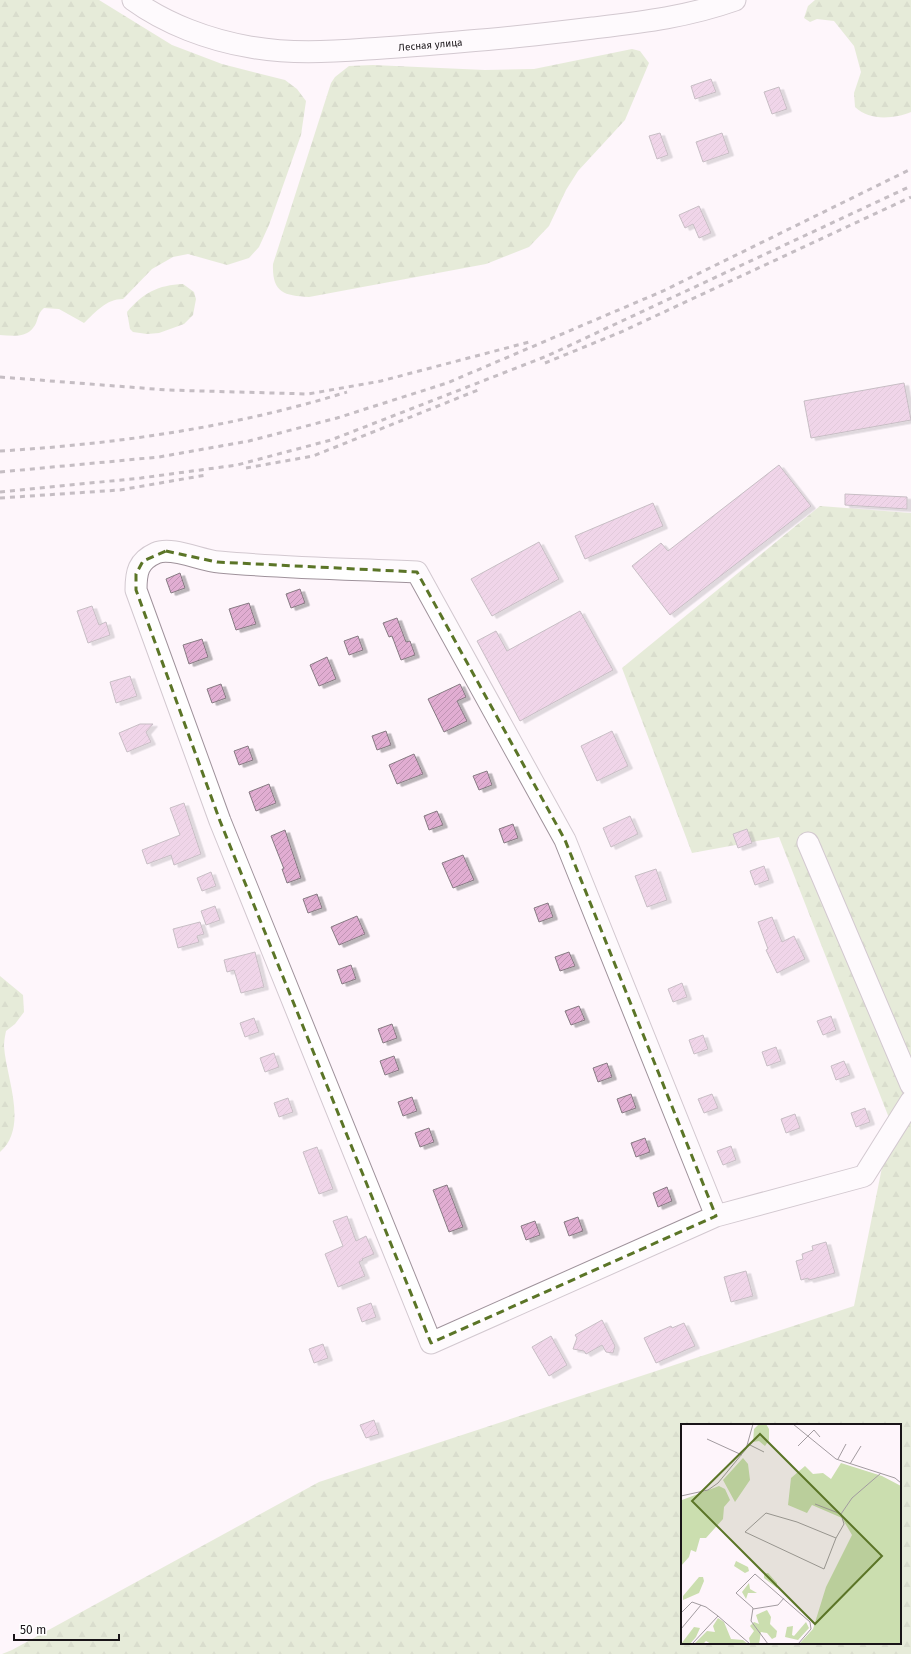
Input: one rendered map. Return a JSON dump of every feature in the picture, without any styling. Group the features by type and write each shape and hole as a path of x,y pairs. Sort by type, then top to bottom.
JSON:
{"street":[{"name":"Лесная улица","path":"133,0 141,6 183,27 216,39 250,47 291,52 342,51 421,46 518,37 655,21 710,9 735,0"},
{"path":"716,1216 565,840 417,572 217,562 166,551 157,553 143,561 136,574 136,590 214,806 431,1343 716,1216 864,1176 911,1101"},
{"path":"808,843 911,1085"}],"highlighted area":[{"path":"166,551 217,562 417,572 565,840 716,1216 431,1343 220,821 136,590 136,574 143,561"}],"green space":[{"path":"0,0 99,0 172,45 222,64 285,80 297,89 306,101 301,135 269,225 259,247 249,258 227,265 188,254 173,257 152,269 123,299 111,301 106,304 84,323 59,309 44,308 30,331 18,336 0,335"},
{"path":"815,0 911,0 911,112 890,117 874,117 861,112 855,107 854,93 861,72 854,46 834,21 817,19 810,22 804,18 808,6"},
{"path":"632,49 640,51 649,63 625,120 578,171 566,190 549,226 529,247 486,264 309,297 286,294 277,286 273,273 273,264 331,83 335,77 349,66 373,65 485,70 534,69"},
{"path":"183,284 194,292 196,299 193,315 184,324 159,333 147,334 133,332 130,329 127,312 133,305 145,295 159,288"},
{"path":"820,506 911,513 911,1654 2,1654 12,1650 319,1482 854,1306 891,1123 779,837 692,853 622,668"},
{"path":"0,976 23,995 24,1012 15,1024 6,1031 4,1046 15,1116 9,1142 0,1152"}],"building":[{"path":"711,79 716,92 695,99 691,86"},
{"path":"779,87 787,109 772,114 764,92"},
{"path":"660,133 668,155 657,159 649,136"},
{"path":"722,133 729,153 703,162 696,142"},
{"path":"699,206 711,233 699,238 693,224 685,228 679,215"},
{"path":"904,383 911,420 811,438 804,401"},
{"path":"779,465 811,506 670,615 632,566 661,543 668,551"},
{"path":"845,494 907,497 907,509 845,505"},
{"path":"653,503 663,526 585,559 575,536"},
{"path":"539,542 559,579 492,616 471,579"},
{"path":"180,573 185,588 171,593 166,579"},
{"path":"300,589 305,603 291,608 286,594"},
{"path":"249,603 256,624 236,630 229,609"},
{"path":"92,606 99,625 106,622 110,635 88,643 77,611"},
{"path":"580,611 613,670 520,721 477,641 496,631 507,651"},
{"path":"397,618 406,642 410,641 415,655 401,660 392,636 389,637 383,623"},
{"path":"358,636 363,650 349,655 344,641"},
{"path":"202,639 208,657 189,664 183,645"},
{"path":"327,657 336,679 319,686 310,665"},
{"path":"130,676 137,696 116,703 110,682"},
{"path":"221,684 226,698 212,703 207,689"},
{"path":"460,684 466,697 457,701 467,721 444,732 428,699"},
{"path":"140,724 153,724 146,732 151,742 127,752 119,733"},
{"path":"386,731 391,745 377,750 372,736"},
{"path":"612,731 628,766 597,781 581,746"},
{"path":"248,746 253,760 239,765 234,751"},
{"path":"414,754 423,774 397,784 389,765"},
{"path":"487,771 492,785 479,790 473,776"},
{"path":"269,784 276,803 256,811 249,792"},
{"path":"184,803 201,854 174,865 171,855 147,864 142,850 180,835 170,808"},
{"path":"437,811 443,825 429,830 424,816"},
{"path":"630,816 638,834 611,847 603,828"},
{"path":"513,824 518,838 504,843 499,829"},
{"path":"747,829 752,843 738,848 733,834"},
{"path":"285,830 301,878 287,883 282,869 284,869 271,836"},
{"path":"463,855 474,880 453,888 442,863"},
{"path":"764,866 769,880 755,885 750,871"},
{"path":"656,869 667,900 647,907 635,876"},
{"path":"211,872 216,886 202,891 197,878"},
{"path":"317,894 322,908 308,913 303,899"},
{"path":"548,903 553,917 539,922 534,908"},
{"path":"215,906 220,920 206,925 201,911"},
{"path":"357,916 365,934 339,945 331,927"},
{"path":"772,917 782,942 794,936 805,959 777,973 766,950 768,949 758,922"},
{"path":"200,922 204,934 197,936 199,942 178,948 173,929"},
{"path":"255,952 264,987 241,993 234,970 227,972 224,960"},
{"path":"569,952 575,966 560,971 555,957"},
{"path":"351,965 356,979 342,984 337,970"},
{"path":"682,983 687,997 673,1002 668,989"},
{"path":"579,1006 585,1020 571,1025 565,1011"},
{"path":"831,1016 836,1030 823,1035 817,1021"},
{"path":"254,1018 259,1032 245,1037 240,1023"},
{"path":"392,1024 397,1038 383,1043 378,1029"},
{"path":"703,1035 708,1049 694,1054 689,1040"},
{"path":"776,1047 781,1061 767,1066 762,1052"},
{"path":"274,1053 279,1067 265,1072 260,1058"},
{"path":"394,1056 399,1070 385,1075 380,1061"},
{"path":"844,1061 850,1075 836,1080 831,1066"},
{"path":"607,1063 612,1077 598,1082 593,1068"},
{"path":"631,1094 636,1108 622,1113 617,1099"},
{"path":"712,1094 718,1108 704,1113 698,1099"},
{"path":"412,1097 417,1111 403,1116 398,1102"},
{"path":"288,1098 293,1112 279,1117 274,1103"},
{"path":"865,1108 870,1122 856,1127 851,1113"},
{"path":"795,1114 800,1128 786,1133 781,1119"},
{"path":"429,1128 434,1142 420,1147 415,1133"},
{"path":"645,1138 650,1152 636,1157 631,1143"},
{"path":"731,1146 736,1160 723,1165 717,1151"},
{"path":"317,1147 333,1189 319,1194 303,1152"},
{"path":"447,1185 463,1227 449,1232 433,1190"},
{"path":"667,1187 672,1201 658,1207 653,1193"},
{"path":"347,1216 356,1241 366,1236 374,1254 362,1259 363,1260 359,1262 365,1276 338,1287 325,1254 343,1246 333,1221"},
{"path":"578,1217 583,1231 569,1236 564,1222"},
{"path":"535,1221 540,1235 526,1240 521,1226"},
{"path":"826,1242 835,1273 809,1280 808,1278 801,1280 796,1261 803,1259 802,1254 813,1250 812,1246"},
{"path":"746,1271 753,1296 731,1302 724,1277"},
{"path":"371,1303 376,1317 362,1322 357,1308"},
{"path":"602,1320 615,1346 613,1353 606,1352 602,1345 586,1354 584,1351 573,1349 577,1338 575,1335"},
{"path":"684,1323 695,1346 656,1363 644,1338 671,1326 672,1328"},
{"path":"551,1336 567,1365 549,1376 532,1347"},
{"path":"323,1344 328,1358 314,1363 309,1349"},
{"path":"374,1420 379,1434 366,1438 360,1425"}],"railway":[{"path":"0,472 159,457 249,441 337,418 447,383 663,291 911,169"},
{"path":"0,492 141,478 237,465 331,440 547,356 911,186"},
{"path":"545,363 621,332 911,197"},
{"path":"0,377 167,390 308,394 381,381 533,341"},
{"path":"246,468 313,456 478,390"},
{"path":"0,451 88,444 175,432 262,415 347,392"},
{"path":"0,498 120,490 206,475"}]}
